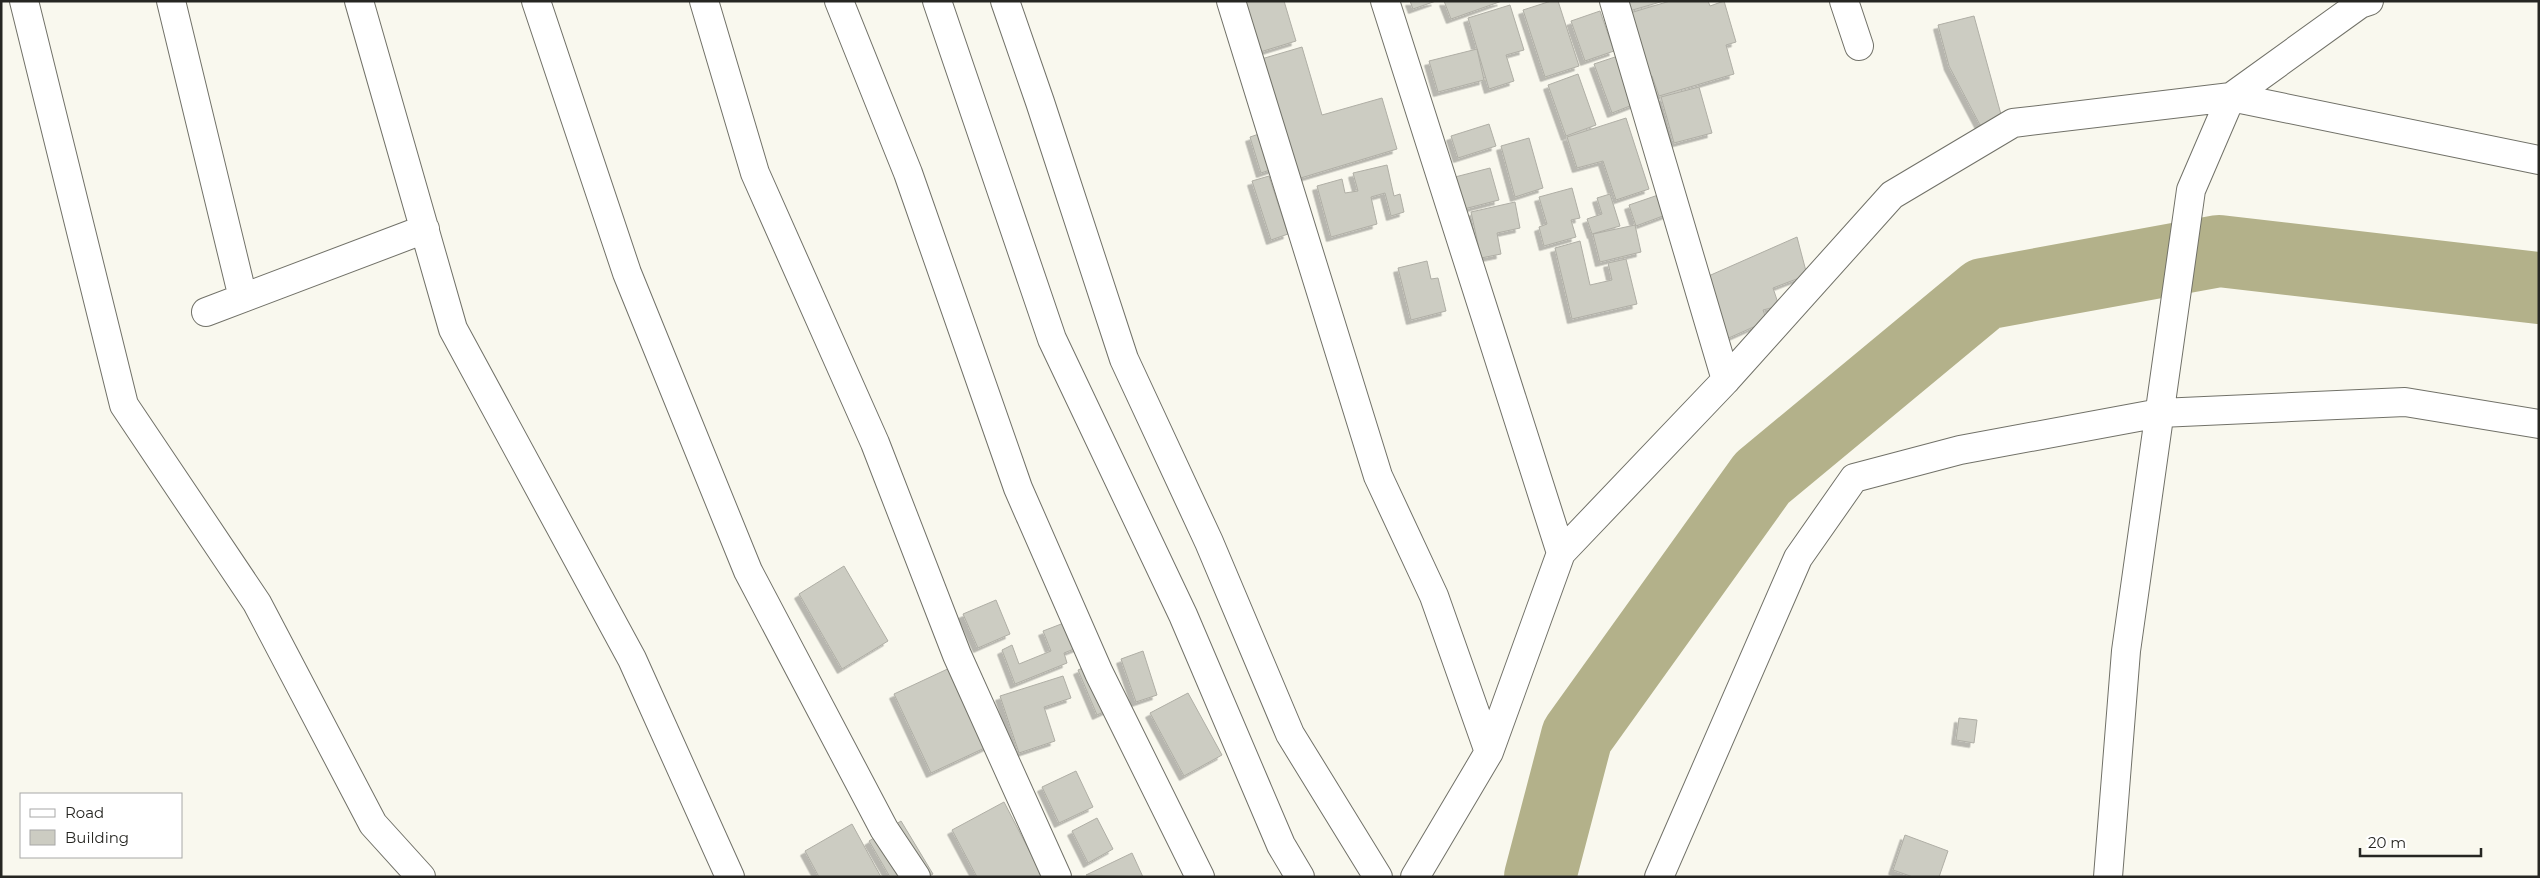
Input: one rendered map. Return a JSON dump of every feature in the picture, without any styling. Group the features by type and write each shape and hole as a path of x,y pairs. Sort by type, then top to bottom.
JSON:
{"street":[{"path":"24,1 124,405 257,603 373,824 421,877"},
{"path":"171,1 243,298"},
{"path":"359,1 453,329 632,659 730,877"},
{"path":"536,1 627,273 748,571 884,829 916,877"},
{"path":"704,1 755,173 875,443 957,655 1057,877"},
{"path":"839,1 908,173 1018,488 1099,673 1200,877"},
{"path":"937,1 1052,339 1183,615 1281,845 1300,877"},
{"path":"1005,1 1124,359 1209,542 1290,734 1378,877"},
{"path":"1231,1 1378,476 1434,596 1489,752"},
{"path":"1385,1 1561,553"},
{"path":"1614,1 1726,380"},
{"path":"1844,1 1859,46"},
{"path":"2108,877 2126,651 2191,190 2232,97 2356,2"},
{"path":"1415,877 1489,752 1561,553 1726,380 1892,195 2013,123 2232,97 2539,160"},
{"path":"206,312 425,229"},
{"path":"1659,877 1798,558 1854,478 1960,450 2160,411 2405,402 2539,424"}],"building":[{"path":"1241,1 1284,1 1296,41 1257,53"},
{"path":"1410,1 1436,1 1413,9"},
{"path":"1444,1 1502,1 1451,19"},
{"path":"1551,1 1558,1 1579,66 1545,77 1523,10"},
{"path":"1627,1 1664,1 1629,11"},
{"path":"1670,1 1708,1 1710,6 1724,1 1736,42 1726,45 1734,74 1659,96 1652,76 1641,79 1630,13"},
{"path":"1510,5 1524,50 1506,55 1514,81 1489,89 1468,18"},
{"path":"1600,11 1614,51 1585,61 1571,21"},
{"path":"1974,16 2002,118 1980,125 1949,66 1938,25"},
{"path":"1302,47 1322,115 1382,98 1397,149 1294,180 1258,60"},
{"path":"1477,49 1484,80 1438,92 1429,61"},
{"path":"1618,56 1635,104 1612,113 1594,64"},
{"path":"1578,74 1596,125 1566,136 1548,85"},
{"path":"1699,87 1712,133 1674,143 1661,97"},
{"path":"1626,118 1649,189 1616,200 1603,161 1577,168 1567,137"},
{"path":"1489,124 1496,146 1458,158 1451,136"},
{"path":"1268,131 1279,167 1261,173 1250,137"},
{"path":"1529,138 1543,188 1515,197 1501,146"},
{"path":"1387,165 1394,196 1400,194 1404,212 1391,216 1385,193 1371,197 1377,224 1331,237 1317,186 1342,179 1345,193 1358,191 1353,173"},
{"path":"1490,168 1499,200 1464,209 1455,177"},
{"path":"1269,176 1288,234 1271,240 1252,181"},
{"path":"1572,188 1580,218 1571,220 1576,237 1544,246 1539,227 1547,224 1539,197"},
{"path":"1664,193 1671,213 1636,226 1629,205"},
{"path":"1610,194 1620,226 1592,234 1587,219 1602,214 1597,198"},
{"path":"1515,202 1520,228 1497,233 1501,254 1481,258 1471,212"},
{"path":"1635,225 1641,252 1600,262 1593,234"},
{"path":"1797,237 1807,275 1773,288 1779,306 1763,310 1767,321 1722,341 1704,278"},
{"path":"1580,241 1590,285 1612,280 1608,263 1626,259 1637,304 1572,319 1555,248"},
{"path":"1427,261 1431,279 1438,278 1446,311 1411,320 1398,268"},
{"path":"844,566 888,641 842,669 799,594"},
{"path":"996,600 1010,634 978,648 963,614"},
{"path":"1069,621 1079,647 1064,653 1067,663 1015,684 1002,650 1012,645 1019,664 1051,651 1043,631"},
{"path":"1143,651 1157,695 1136,702 1121,659"},
{"path":"1104,659 1110,709 1097,715 1078,670"},
{"path":"954,666 991,745 931,773 894,694"},
{"path":"1063,676 1071,698 1044,707 1055,741 1019,753 1000,696"},
{"path":"1188,693 1222,755 1184,776 1150,713"},
{"path":"1959,718 1977,720 1974,743 1956,740"},
{"path":"1076,771 1093,807 1059,823 1042,787"},
{"path":"1004,802 1043,877 977,877 952,830"},
{"path":"1097,818 1113,849 1088,863 1072,831"},
{"path":"901,821 933,874 928,877 890,877 869,841"},
{"path":"852,824 881,877 819,877 805,851"},
{"path":"1905,835 1948,851 1939,877 1913,877 1893,870"},
{"path":"1132,853 1143,877 1086,875"}],"waterway":[{"path":"1540,877 1577,736 1762,478 1984,294 2219,251 2539,288"}]}
